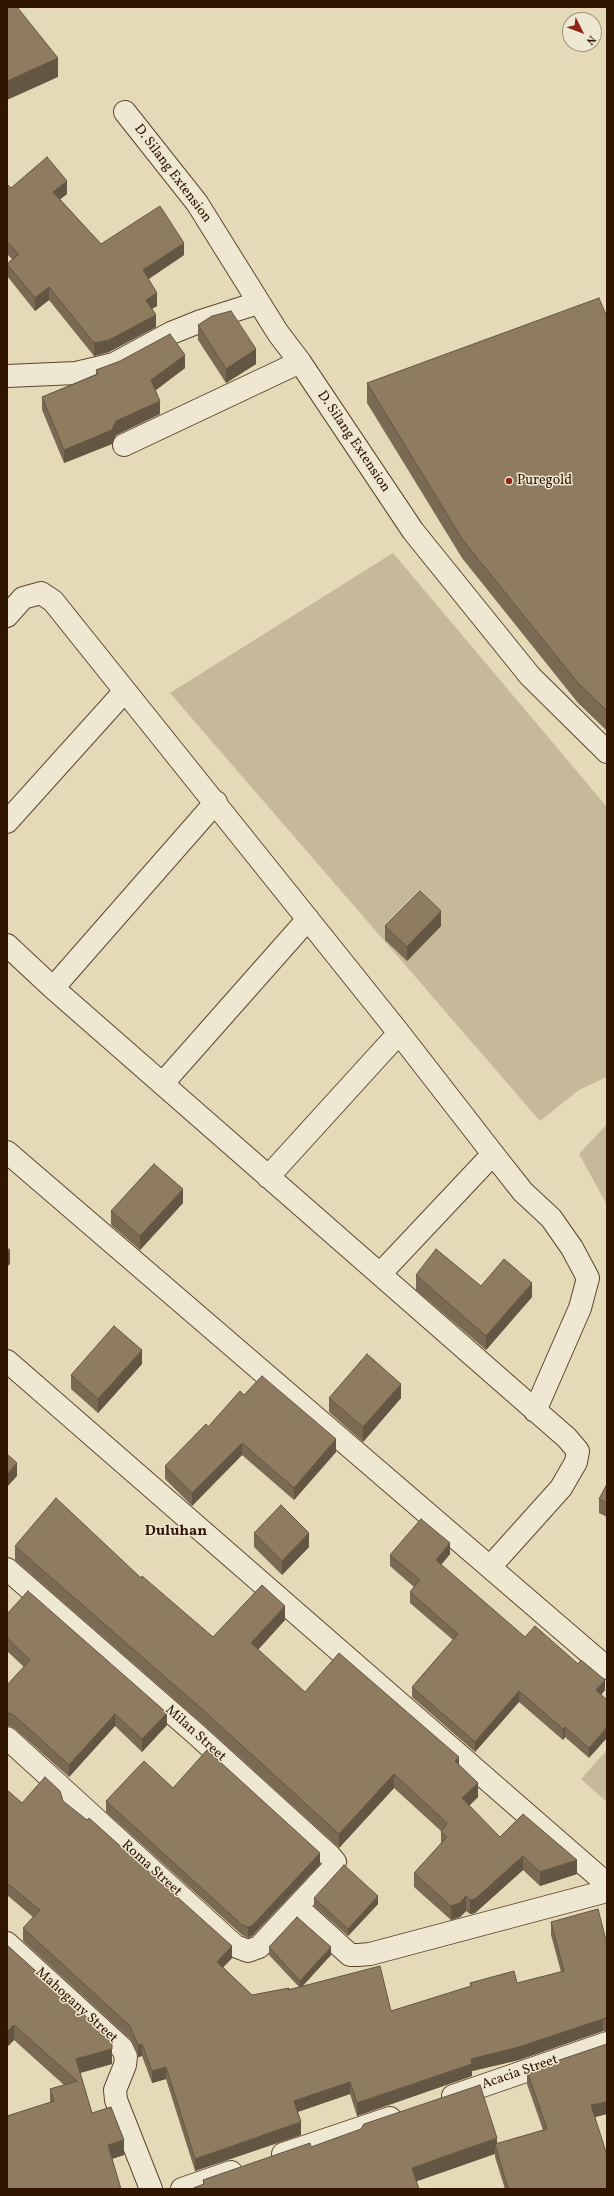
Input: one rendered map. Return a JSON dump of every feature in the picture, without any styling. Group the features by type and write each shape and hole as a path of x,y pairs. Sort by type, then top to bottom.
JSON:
{"street":[{"name":"D. Silang Extension","path":"125,112 197,203 258,303 300,362 413,531 530,676 607,752"},
{"path":"7,376 76,373 114,364 171,333 201,321 258,303"},
{"path":"124,445 300,362"},
{"path":"7,616 23,598 41,594 52,601 124,692 216,802 523,1192 551,1218 572,1248 588,1278 580,1308 536,1410"},
{"path":"7,822 124,692"},
{"path":"53,988 216,802"},
{"path":"163,1083 308,919"},
{"path":"7,945 53,988 163,1083 268,1177 536,1410 567,1438 578,1451 576,1462 561,1488 490,1567"},
{"path":"268,1177 399,1033"},
{"path":"7,1152 607,1668"},
{"path":"380,1274 493,1154"},
{"path":"7,1361 607,1884"},
{"name":"Milan Street","path":"7,1569 196,1734 330,1856 335,1862 332,1869 297,1907"},
{"name":"Roma Street","path":"7,1738 235,1946 248,1951 259,1947 297,1907"},
{"path":"297,1907 350,1955 358,1955 370,1954 607,1891"},
{"name":"Mahogany Street","path":"7,1943 122,2048 126,2056 125,2065 115,2090 116,2100 151,2189"},
{"name":"Acacia Street","path":"436,2102 607,2043"},
{"path":"182,2189 406,2112"}],"shaded area":[{"path":"393,553 607,807 607,1077 579,1090 540,1121 170,693"},
{"path":"607,1124 607,1205 579,1154"},
{"path":"607,1750 607,1802 581,1779"}],"building":[{"path":"7,7 17,7 58,58 7,81"},
{"path":"47,157 67,181 53,192 101,244 160,206 184,243 143,270 157,293 146,300 156,315 109,340 94,343 49,287 35,298 7,264 19,254 7,242 7,184 11,188"},
{"name":"Puregold","path":"599,298 607,317 607,711 578,683 462,539 367,383"},
{"path":"231,311 256,349 226,369 198,325 212,316"},
{"path":"170,334 185,355 151,380 160,401 116,421 112,430 64,450 42,397 98,374 96,370 120,361"},
{"path":"420,891 441,911 407,947 385,926"},
{"path":"154,1164 183,1189 140,1236 111,1211"},
{"path":"436,1249 481,1286 504,1259 532,1283 486,1336 416,1275"},
{"path":"114,1326 142,1350 98,1399 71,1375"},
{"path":"367,1354 401,1384 363,1427 329,1398"},
{"path":"262,1376 336,1439 294,1488 242,1443 192,1493 165,1466 206,1424 208,1427 240,1391 244,1395"},
{"path":"7,1454 17,1463 7,1474"},
{"path":"607,1484 607,1503 599,1499"},
{"path":"56,1498 141,1578 142,1576 213,1637 262,1585 285,1606 251,1643 305,1692 339,1653 459,1757 455,1761 478,1783 462,1798 500,1837 523,1814 577,1860 540,1872 523,1856 475,1899 470,1900 466,1896 460,1903 451,1906 414,1873 447,1837 441,1832 447,1823 394,1774 339,1834 204,1711 15,1546"},
{"path":"281,1505 309,1533 282,1561 254,1533"},
{"path":"421,1519 450,1543 436,1560 525,1637 535,1626 578,1664 581,1660 605,1680 596,1690 607,1700 607,1727 589,1748 565,1727 563,1729 519,1691 475,1742 412,1687 458,1634 410,1592 420,1580 390,1555"},
{"path":"28,1591 167,1713 142,1739 115,1714 69,1765 15,1716 10,1713 7,1714 7,1685 30,1660 7,1638 7,1614"},
{"path":"207,1750 320,1853 252,1926 248,1927 242,1925 106,1801 144,1761 173,1788"},
{"path":"45,1777 60,1791 63,1801 87,1820 89,1818 232,1946 217,1962 252,1995 289,1988 288,1990 380,1966 391,2011 471,1986 470,1983 514,1971 517,1983 564,1971 551,1922 598,1909 607,1944 607,2018 519,2047 471,2059 472,2064 357,2103 350,2082 294,2101 301,2122 195,2159 166,2067 152,2071 142,2044 138,2045 130,2026 23,1928 40,1910 7,1883 7,1790 22,1803"},
{"path":"344,1865 378,1896 348,1929 314,1898"},
{"path":"297,1917 331,1947 300,1981 269,1947"},
{"path":"7,1945 112,2040 112,2049 76,2059 92,2113 111,2107 124,2140 108,2145 121,2189 7,2189 7,2116 54,2101 50,2089 77,2081 14,2025 7,2032"},
{"path":"607,2044 607,2102 591,2105 607,2155 607,2189 508,2189 495,2144 547,2129 527,2071"},
{"path":"480,2085 497,2138 412,2168 419,2189 191,2189 204,2184 203,2180 310,2143 311,2147 361,2129 364,2124"}],"place":[{"name":"Puregold","path":"509,481"}],"district":[{"name":"Duluhan","path":"176,1532"}]}
